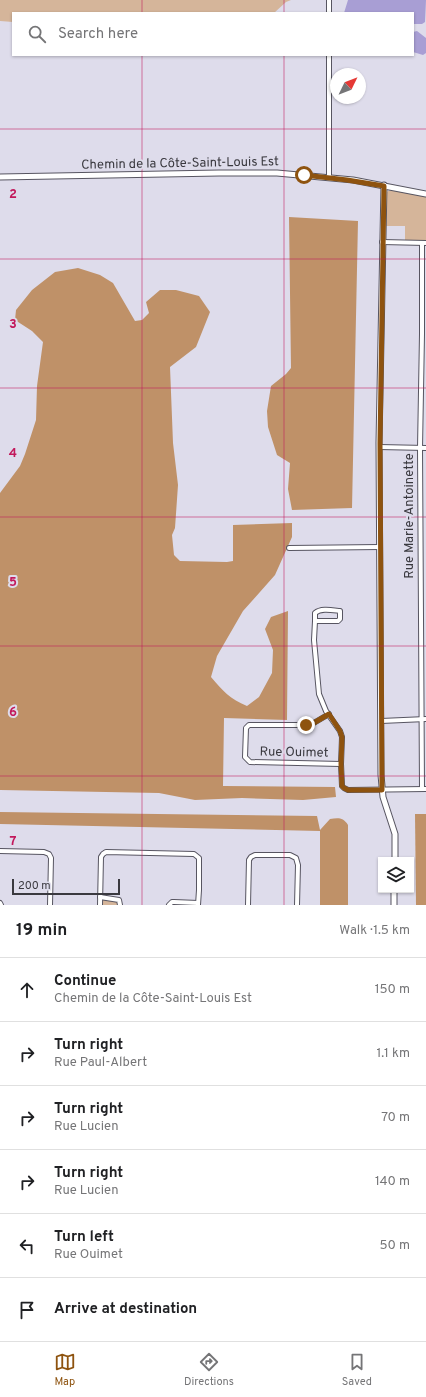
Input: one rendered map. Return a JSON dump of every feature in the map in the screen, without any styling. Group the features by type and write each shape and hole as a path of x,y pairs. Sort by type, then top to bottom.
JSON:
{"street":[{"path":"329,0 329,12"},
{"path":"329,56 329,177"},
{"name":"Chemin de la Côte-Saint-Louis Est","path":"0,177 246,173 297,174 329,177 426,194"},
{"path":"384,186 380,447 382,790 387,813 395,834 395,857"},
{"path":"382,242 424,243"},
{"name":"Rue Marie-Antoinette","path":"424,243 420,448 424,789"},
{"path":"380,447 426,448"},
{"path":"289,548 380,547"},
{"path":"315,622 338,621 340,619 340,611 316,611 315,613 314,640 319,694 342,737 342,786 348,790 424,789"},
{"name":"Rue Ouimet","path":"329,714 312,724 306,725 249,725 246,728 245,757 250,762 341,764"},
{"path":"381,721 424,719"},
{"path":"0,851 44,852 49,854 51,858 50,905"},
{"path":"100,905 101,857 106,852 194,854 199,858 198,904 172,902 170,905"},
{"path":"248,905 249,860 255,855 290,855 296,858 298,865 297,905"},
{"path":"394,893 394,905"},
{"path":"100,897 119,900 120,905"}],"shaded area":[{"path":"0,0 291,0 286,2 275,12 12,12 12,22 0,21"},
{"path":"348,0 426,0 425,22 422,24 414,24 414,12 344,12"},
{"path":"417,31 426,38 426,53 423,55 414,52 414,32"},
{"path":"393,190 426,197 426,241 405,241 405,226 385,226 386,193"},
{"path":"289,217 358,221 352,508 292,510 288,489 290,463 277,455 268,427 267,411 271,386 291,368"},
{"path":"78,268 100,275 113,283 135,321 142,320 149,313 146,302 160,290 176,290 199,296 210,312 196,347 170,367 173,443 178,485 175,528 172,535 174,555 180,561 233,561 233,525 292,523 292,537 275,575 243,611 217,656 211,677 227,694 247,706 259,697 272,673 273,650 265,629 271,617 288,611 287,720 224,718 223,786 335,787 336,797 303,800 242,798 195,800 159,793 0,790 0,493 20,466 36,420 37,386 43,342 32,331 15,320 16,310 32,290 55,272"},
{"path":"0,812 317,816 320,830 330,819 340,819 348,825 348,905 320,905 320,831 0,824"},
{"path":"415,814 426,814 426,905 416,905"},
{"path":"100,897 116,899 120,905 100,905"}],"route":[{"path":"304,175 372,183 384,186 380,443 382,790 348,790 342,786 342,737 340,731 329,714 312,724 306,725"}]}
